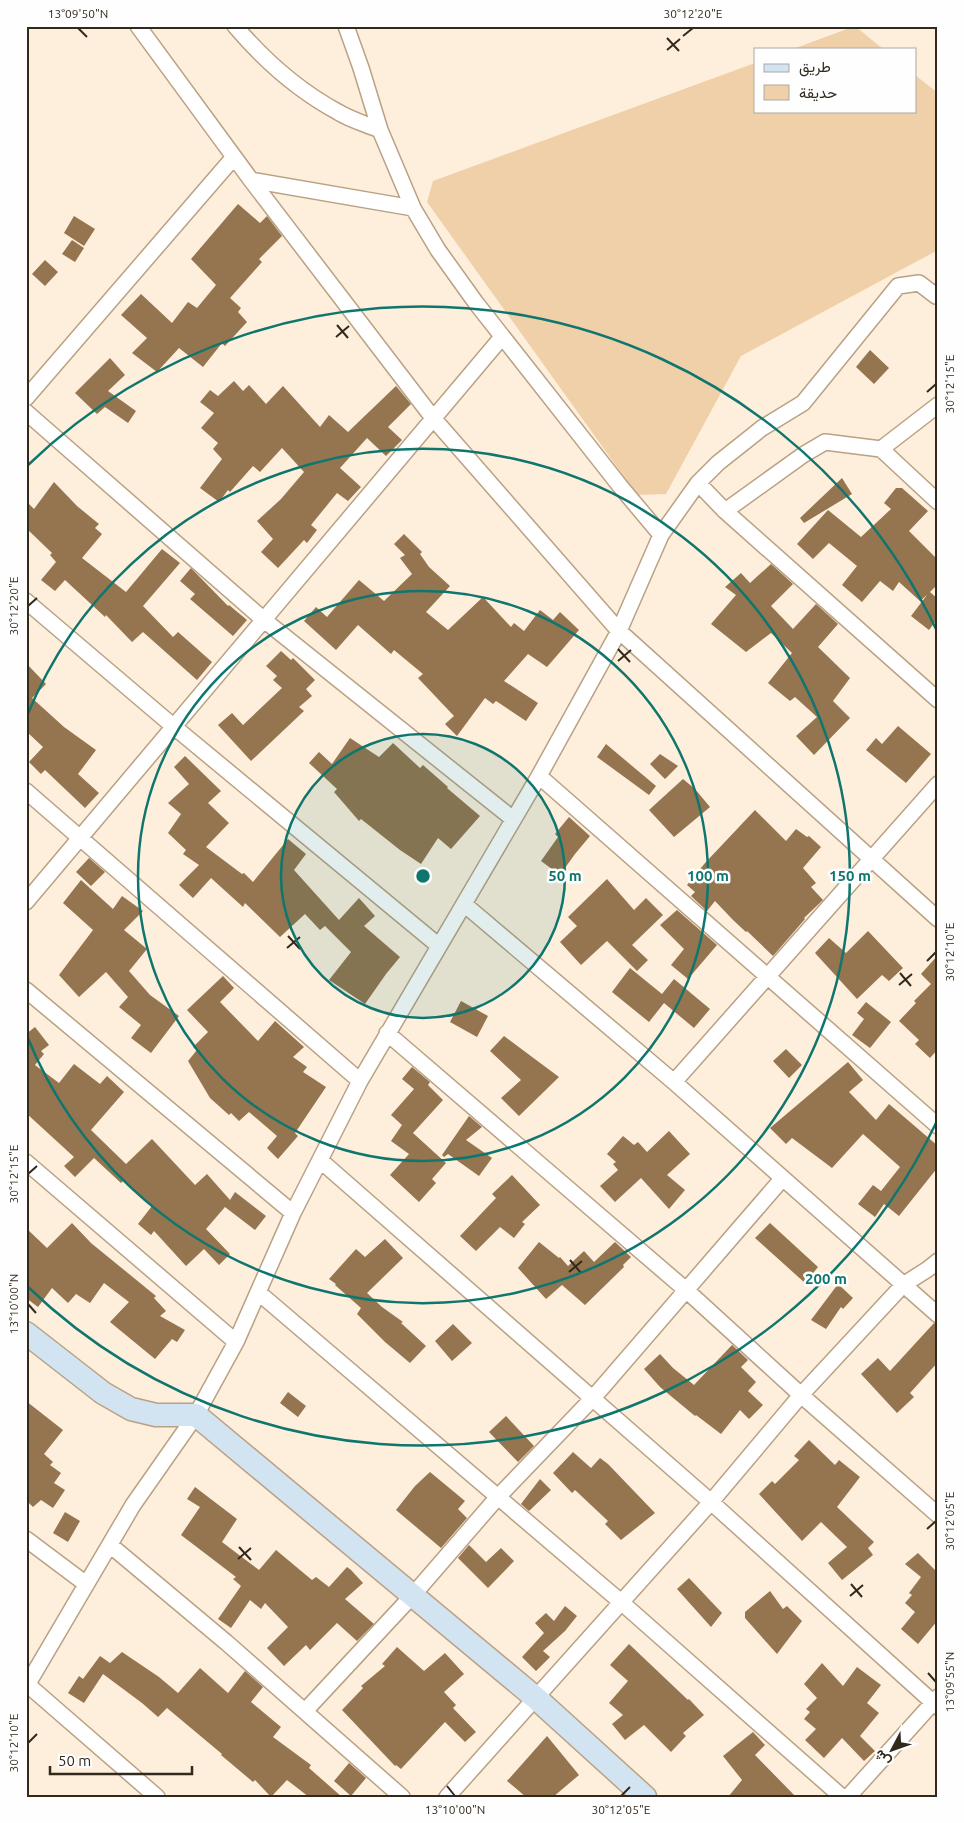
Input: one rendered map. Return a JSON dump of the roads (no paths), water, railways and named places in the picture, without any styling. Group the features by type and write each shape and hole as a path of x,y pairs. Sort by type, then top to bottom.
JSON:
{"street":[{"path":"138,26 251,180 433,418 619,631 938,919"},
{"path":"235,26 271,63 301,88 338,113 380,130"},
{"path":"346,26 380,130 413,208 438,250 502,337 661,535"},
{"path":"26,398 234,157"},
{"path":"251,180 413,208"},
{"path":"157,1797 27,1686 139,1497 196,1415 236,1342 293,1213 360,1081 539,776 619,631 661,535 698,484 718,463 762,428 803,403 898,286 919,283 937,296"},
{"path":"26,902 502,337"},
{"path":"881,449 938,405"},
{"path":"26,412 264,620 513,819"},
{"path":"725,510 803,455 825,442 881,449 938,502"},
{"path":"698,484 938,700"},
{"path":"26,601 173,726 439,946"},
{"path":"539,776 938,1126"},
{"path":"674,1082 938,784"},
{"path":"26,790 360,1081"},
{"path":"464,904 674,1082 938,1315"},
{"path":"26,990 293,1213"},
{"path":"387,1033 686,1290 801,1395 938,1515"},
{"path":"321,1161 711,1502 936,1702 848,1797"},
{"path":"26,1162 236,1342"},
{"path":"305,1711 413,1595 497,1498 592,1398 782,1179"},
{"path":"448,1797 711,1502 801,1395 903,1284 938,1261"},
{"path":"258,1293 621,1602 842,1797"},
{"path":"26,1334 103,1393 131,1409 156,1415 196,1415 536,1699 645,1797"},
{"path":"26,1539 86,1584"},
{"path":"110,1545 305,1711 402,1797"}]}
